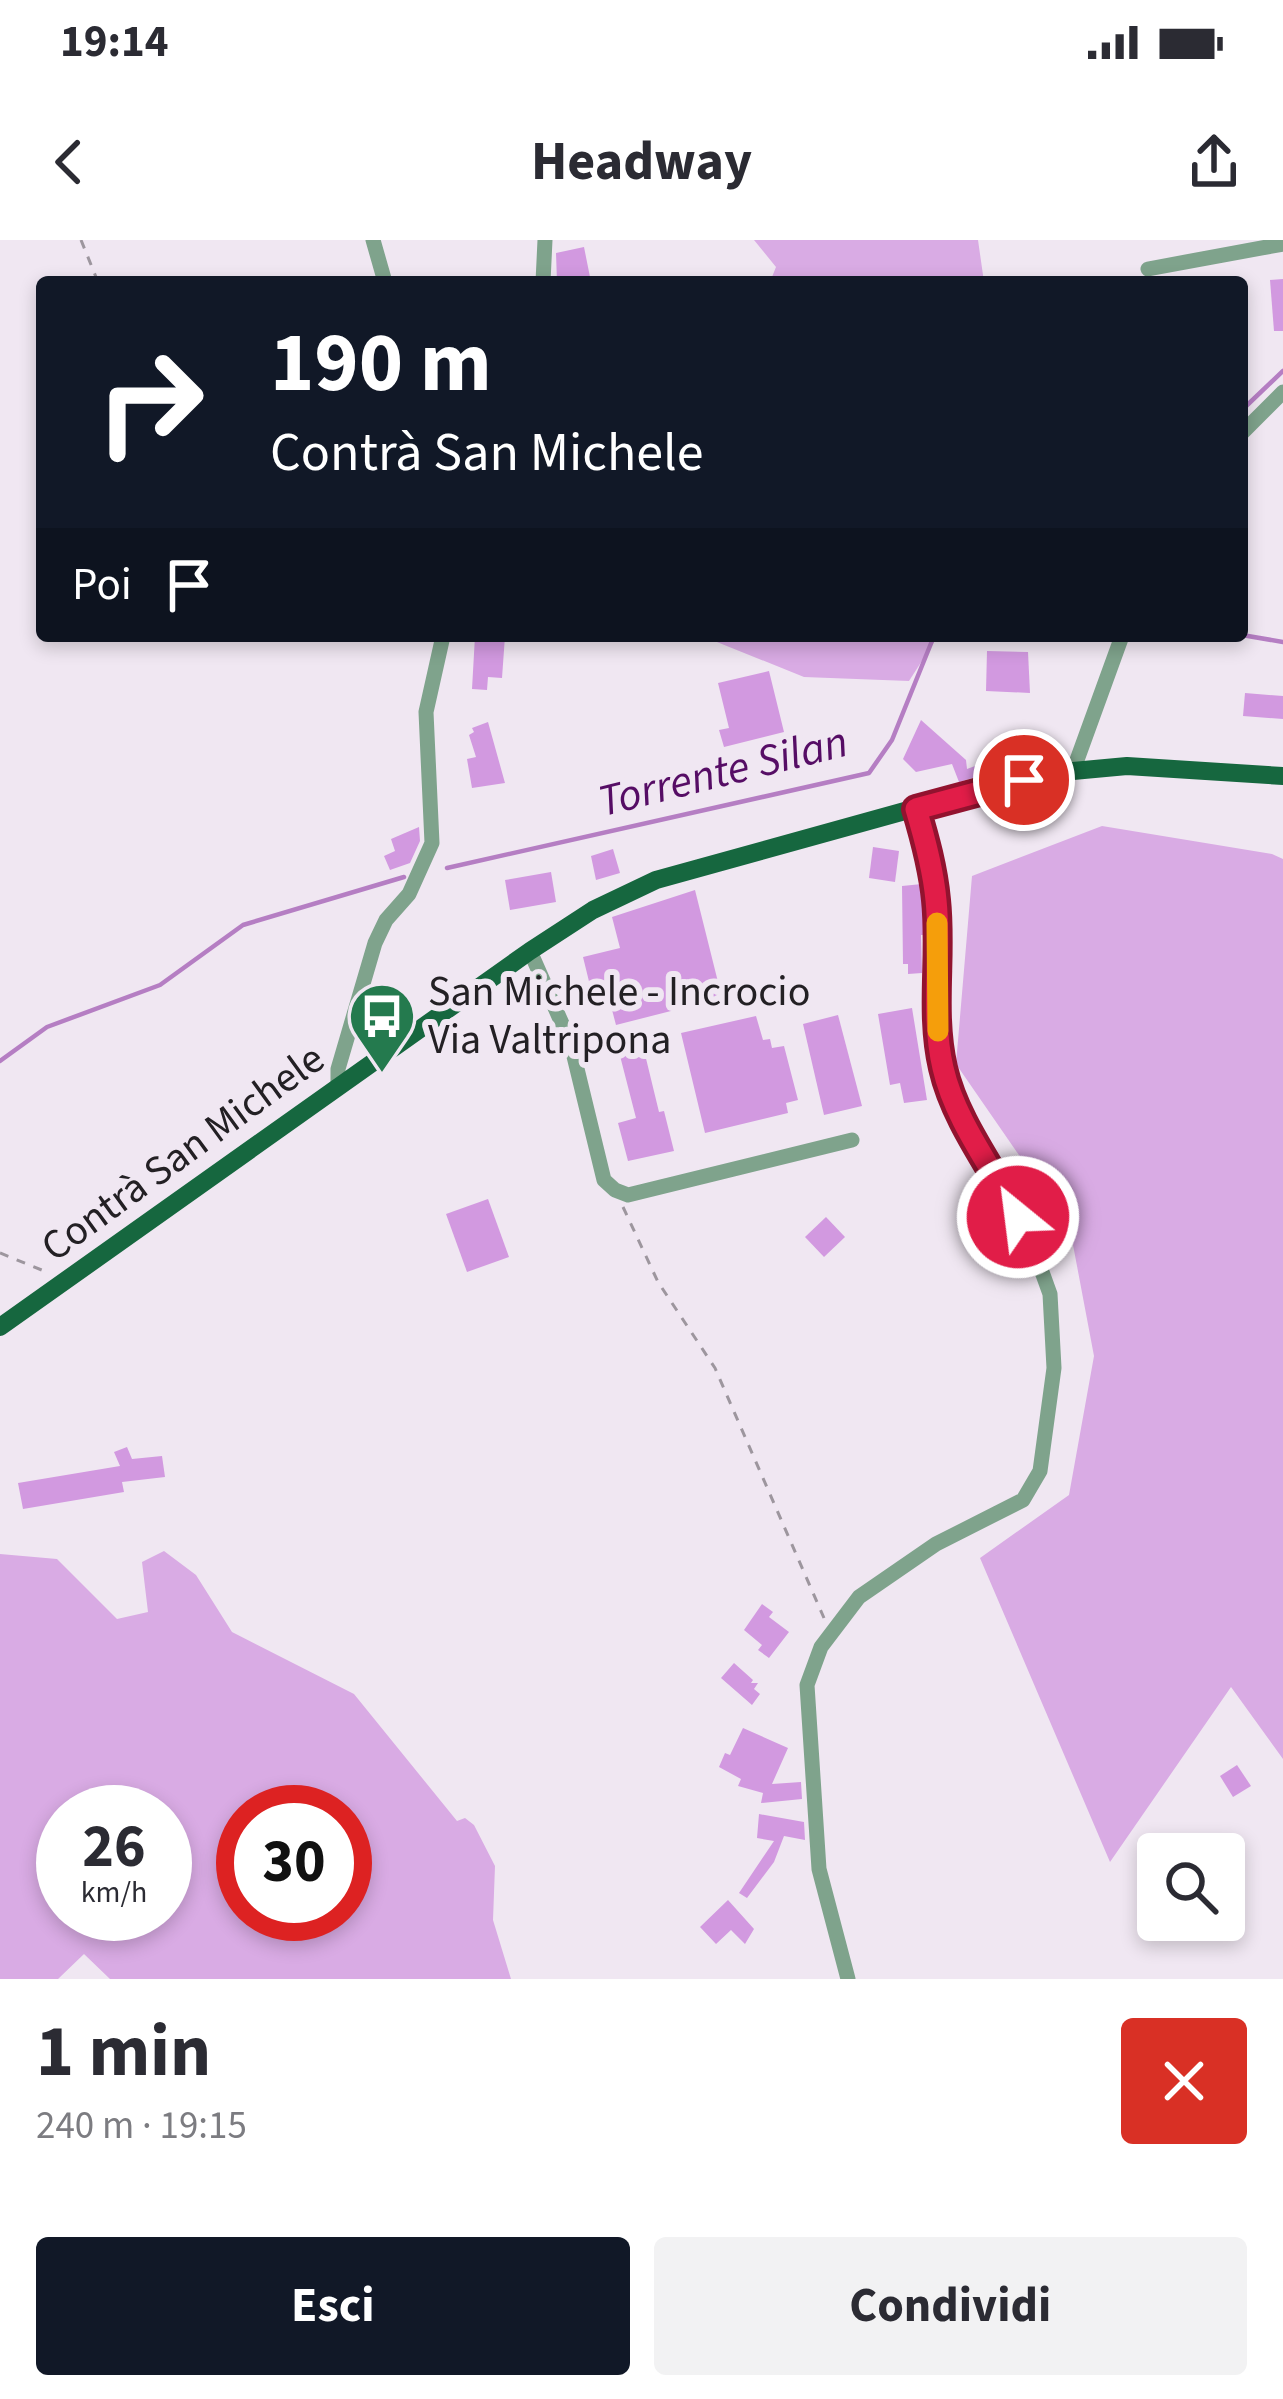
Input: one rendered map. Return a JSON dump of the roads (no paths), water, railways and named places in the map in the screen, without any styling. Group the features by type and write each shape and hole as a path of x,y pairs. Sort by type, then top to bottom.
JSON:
{"main road":[{"name":"Contrà San Michele","path":"0,1327 530,951 592,910 656,880 994,786 1073,771 1127,766 1283,776"}],"street":[{"path":"373,240 383,276"},
{"path":"543,276 544,240"},
{"path":"1148,269 1283,244"},
{"path":"1248,427 1283,392"},
{"path":"338,1086 338,1070 375,943 386,920 409,894 432,843 426,712 441,642"},
{"path":"1073,771 1119,642"},
{"path":"848,1979 819,1869 807,1685 828,1637 859,1597 936,1544 1023,1500 1040,1471 1054,1368 1049,1294 1034,1247 944,1075 938,1046 937,904 929,850 916,809"},
{"path":"530,951 572,1044 594,1150 604,1180 614,1190 628,1195 852,1140"}],"waterway":[{"path":"1248,404 1283,371"},
{"name":"Torrente Silan","path":"1248,636 1283,642"},
{"name":"Torrente Silan","path":"447,868 869,773 892,740 932,642"},
{"name":"Torrente Silan","path":"0,1061 47,1027 160,985 243,925 404,877"}],"place":[{"name":"San Michele - Incrocio Via Valtripona","path":"382,1075"}]}
